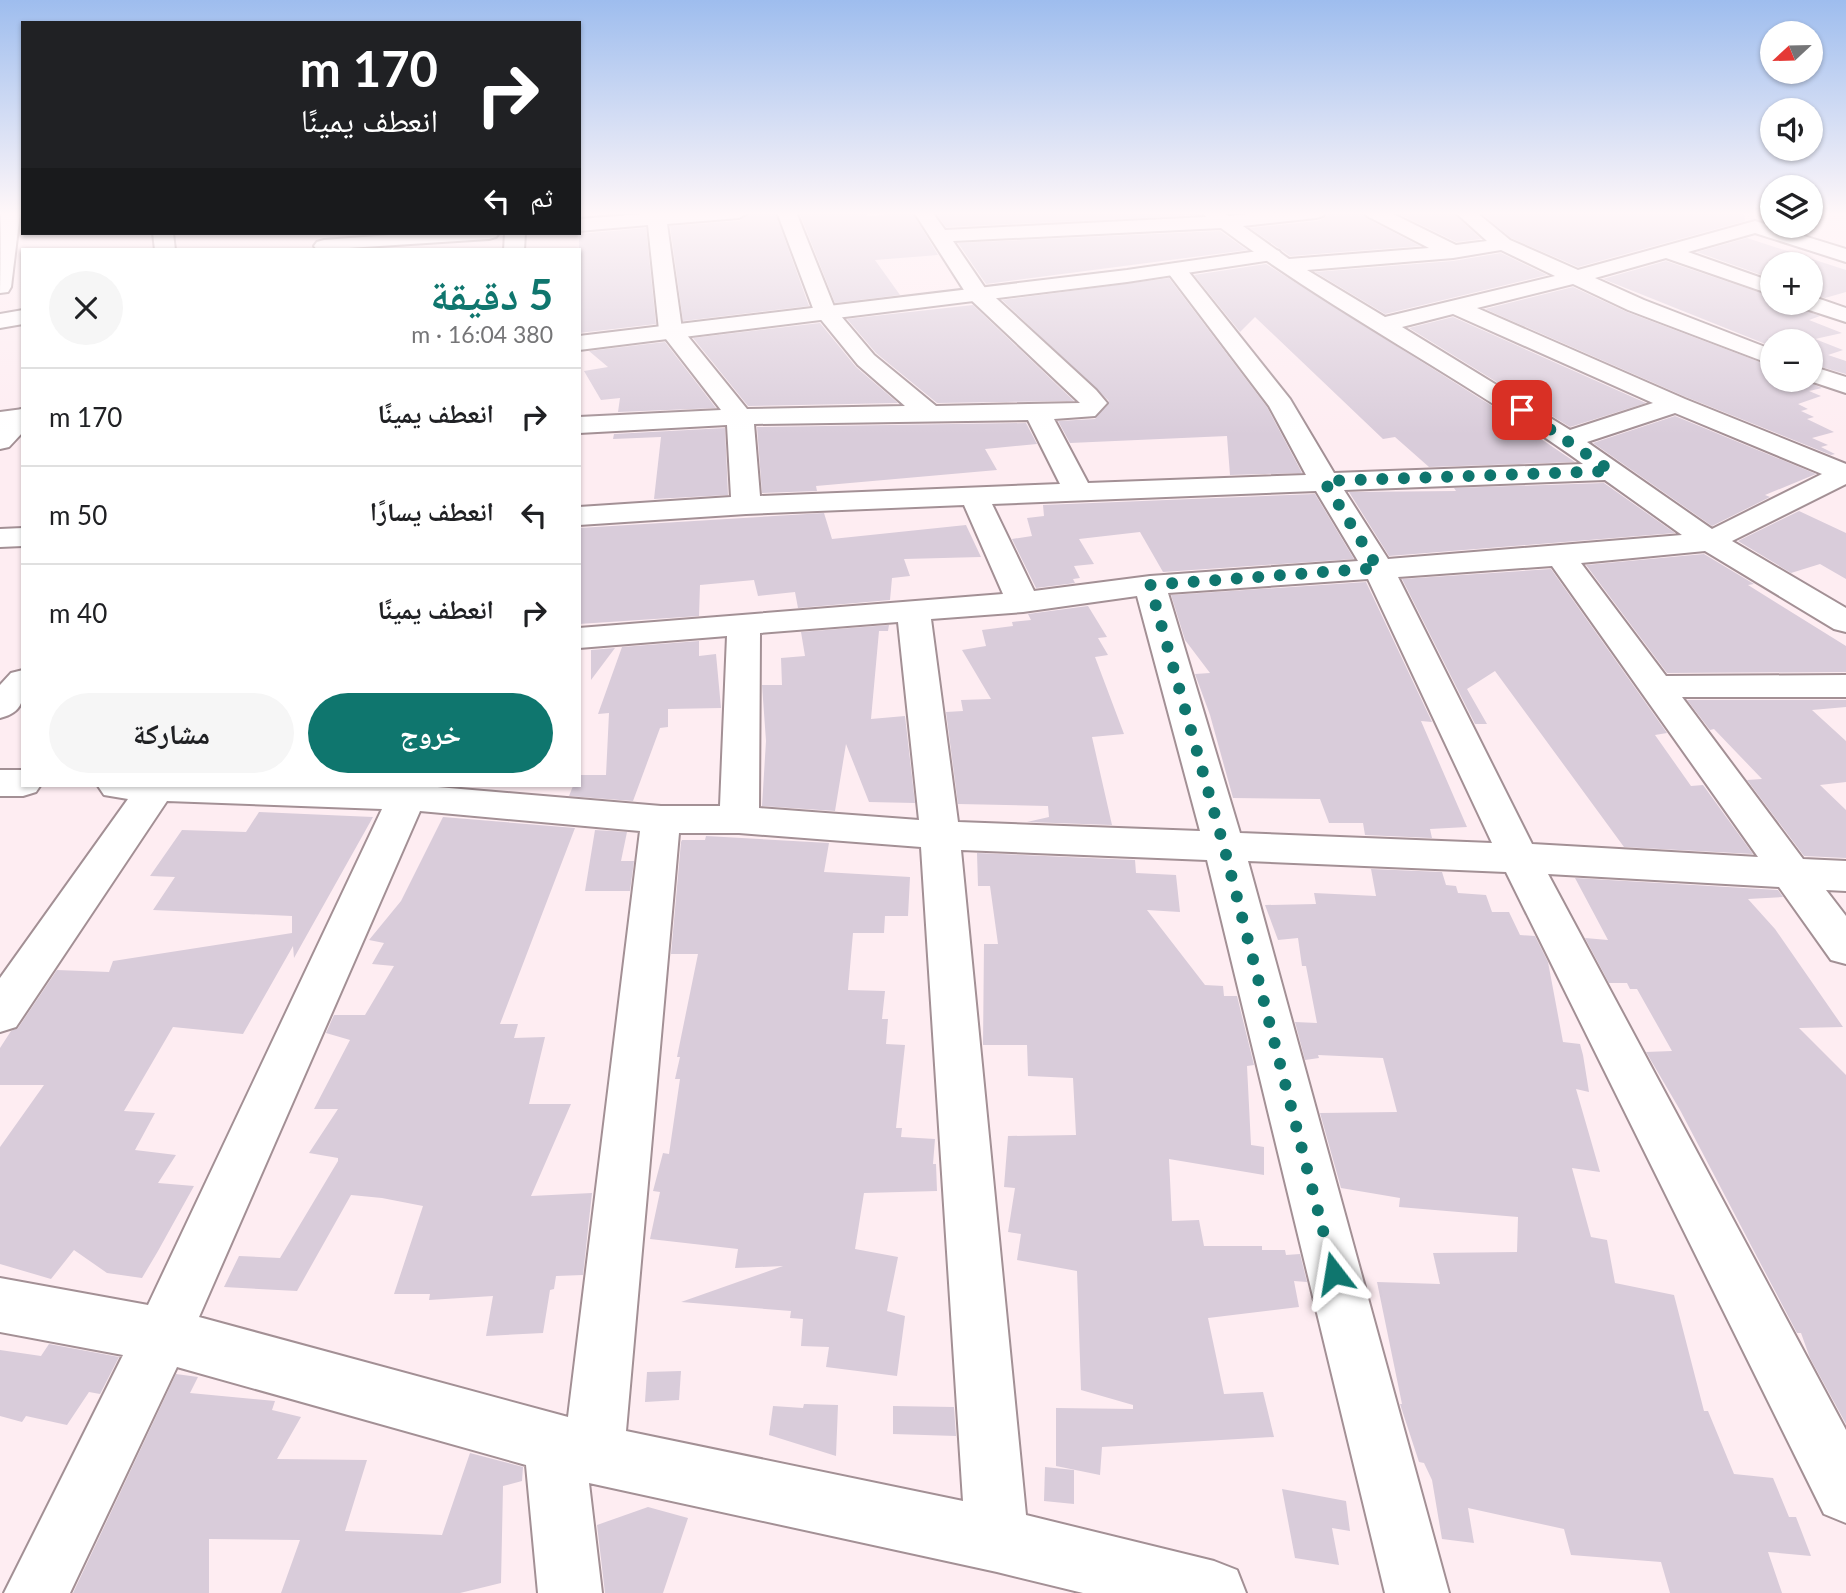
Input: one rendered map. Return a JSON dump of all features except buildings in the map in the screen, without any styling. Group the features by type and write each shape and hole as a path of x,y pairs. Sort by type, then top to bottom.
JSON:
{"street":[{"path":"665,286 671,330 740,417 746,505"},
{"path":"815,286 825,311 866,360 929,413"},
{"path":"581,429 740,417 1086,411 1094,403 973,286"},
{"path":"581,343 1035,286"},
{"path":"1190,286 1281,404 1324,481 1378,568 1518,858 1846,1492"},
{"path":"1321,286 1567,440 1710,541 1846,622"},
{"path":"1384,324 1462,297 1485,301 1541,286"},
{"path":"1597,286 1760,353"},
{"path":"1462,297 1676,404 1846,473"},
{"path":"1823,307 1846,315"},
{"path":"0,321 21,317"},
{"path":"1823,377 1846,386"},
{"path":"1567,440 1676,404"},
{"path":"1037,411 1078,492"},
{"path":"0,420 21,417"},
{"path":"0,441 21,419"},
{"path":"581,516 746,505 1611,471"},
{"path":"581,638 1023,602 1150,585 1560,556 1710,541 1846,473"},
{"path":"975,498 1023,602"},
{"path":"0,538 21,537"},
{"path":"1560,556 1846,948"},
{"path":"1150,585 1224,847 1417,1593"},
{"path":"913,609 940,835 997,1540"},
{"path":"739,820 744,624"},
{"path":"0,707 21,682"},
{"path":"1653,687 1846,686"},
{"path":"0,783 21,783"},
{"path":"0,1014 156,787"},
{"path":"180,787 407,797 538,797 661,819 739,820 940,835 1518,858 1846,876"},
{"path":"36,1593 163,1335 407,797"},
{"path":"570,1593 574,1448 661,819"},
{"path":"0,1306 163,1335 574,1448 997,1540 1214,1593"}],"route":[{"path":"1334,1273 1224,847 1150,585 1378,568 1324,481 1611,471 1522,410"}]}
